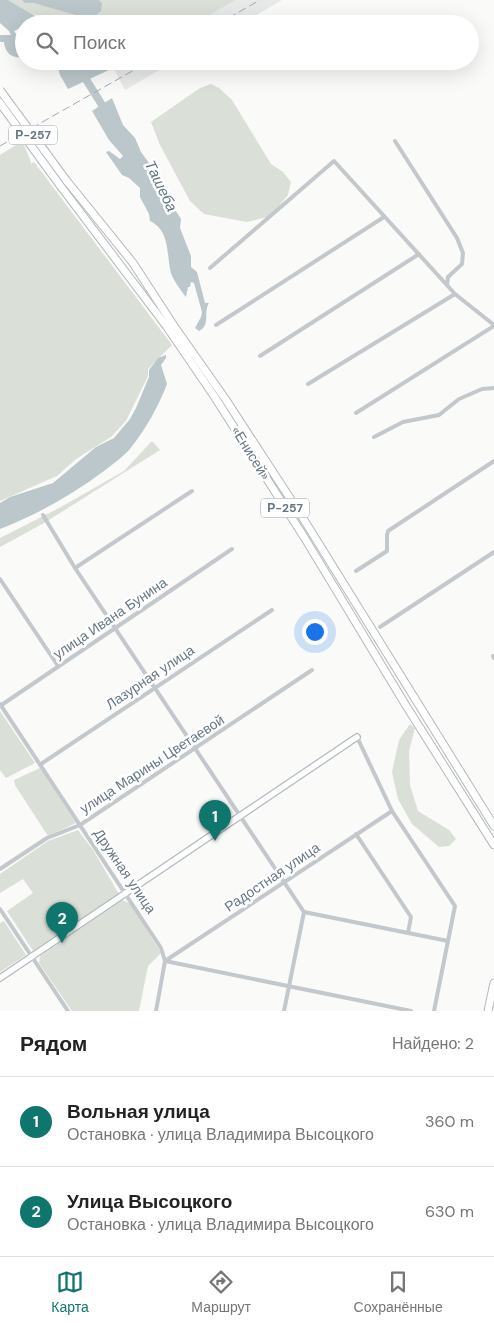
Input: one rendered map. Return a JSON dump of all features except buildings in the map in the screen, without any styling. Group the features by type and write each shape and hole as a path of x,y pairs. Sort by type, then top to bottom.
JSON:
{"highway":[{"name":"«Енисей»","path":"0,90 62,182 162,320 214,396 304,537 494,845"},
{"name":"«Енисей»","path":"0,103 62,182 133,263 301,515 494,826"},
{"path":"478,821 494,850"},
{"path":"488,1011 494,983"}],"street":[{"path":"395,142 457,238 463,253 462,264 448,277 447,285"},
{"path":"210,268 334,161 455,294 494,325 356,413"},
{"path":"216,325 384,217"},
{"path":"260,356 418,254"},
{"path":"308,384 455,294"},
{"path":"374,437 404,422 439,415 458,399 482,389 494,388"},
{"path":"356,571 387,551 388,531 494,461"},
{"path":"74,568 192,491"},
{"path":"43,515 74,568 304,912 448,941"},
{"name":"улица Ивана Бунина","path":"0,705 232,549"},
{"path":"380,627 494,552"},
{"path":"0,579 58,666"},
{"name":"Лазурная улица","path":"41,764 272,610"},
{"name":"улица Марины Цветаевой","path":"0,869 46,838 80,824 312,670"},
{"name":"Дружная улица","path":"0,705 156,939 165,961"},
{"path":"0,978 357,737 392,811 454,906 434,1011"},
{"name":"Радостная улица","path":"165,961 392,811"},
{"path":"356,834 411,917 408,934"},
{"path":"0,909 68,1011"},
{"path":"284,1011 304,912"},
{"path":"156,1011 165,961 411,1011"}],"shaded area":[{"path":"0,0 8,0 34,15 15,15 15,56 12,56 6,49 4,42 0,42 0,35 11,35 0,23"},
{"path":"8,0 236,0 210,15 32,14"},
{"path":"22,0 99,0 102,4 101,11 96,15 76,15 34,3 25,3"},
{"path":"236,0 282,0 256,15 210,15"},
{"path":"59,70 109,70 68,89"},
{"path":"115,70 159,70 125,90"},
{"path":"211,84 219,88 232,100 271,164 283,172 291,182 288,195 271,216 247,222 204,214 190,201 160,145 151,122 200,88"},
{"name":"Ташеба","path":"112,98 123,125 135,138 141,152 149,163 161,191 181,219 180,228 191,256 191,267 197,272 205,303 209,303 205,325 199,331 195,328 202,312 194,283 191,282 190,287 188,287 186,297 172,276 164,236 161,230 150,221 149,214 140,197 140,188 129,178 122,175 106,152 109,151 120,159 123,156 109,140 92,111"},
{"path":"19,143 24,145 31,162 30,164 34,162 172,345 148,369 148,376 126,421 111,437 76,459 57,476 0,501 0,155"},
{"path":"166,355 161,365 167,384 148,423 127,452 104,471 67,496 28,517 0,529 0,503 10,497 53,483 96,447 114,438 130,419 136,408 149,377 149,370 158,358"},
{"path":"152,441 160,450 44,523 0,547 0,538 61,507 124,471"},
{"path":"0,711 35,763 6,778 0,770"},
{"path":"410,724 415,728 409,751 410,785 418,811 449,830 456,839 449,846 439,847 412,824 398,799 392,772 399,740"},
{"path":"40,768 76,823 48,836 15,785 14,780"},
{"path":"78,830 93,850 119,894 33,951 7,911 33,893 23,879 0,893 0,874 48,841"},
{"path":"122,900 131,904 161,953 148,966 139,1011 72,1011 39,963 40,956"},
{"path":"4,921 26,955 0,972 0,923"}],"waterway":[{"name":"Ташеба","path":"78,70 87,81 107,113"}],"railway":[{"path":"234,15 260,0"},
{"path":"0,146 134,70"}],"place":[{"name":"Вольная улица","path":"215,841"},
{"name":"Улица Высоцкого","path":"62,943"}]}
